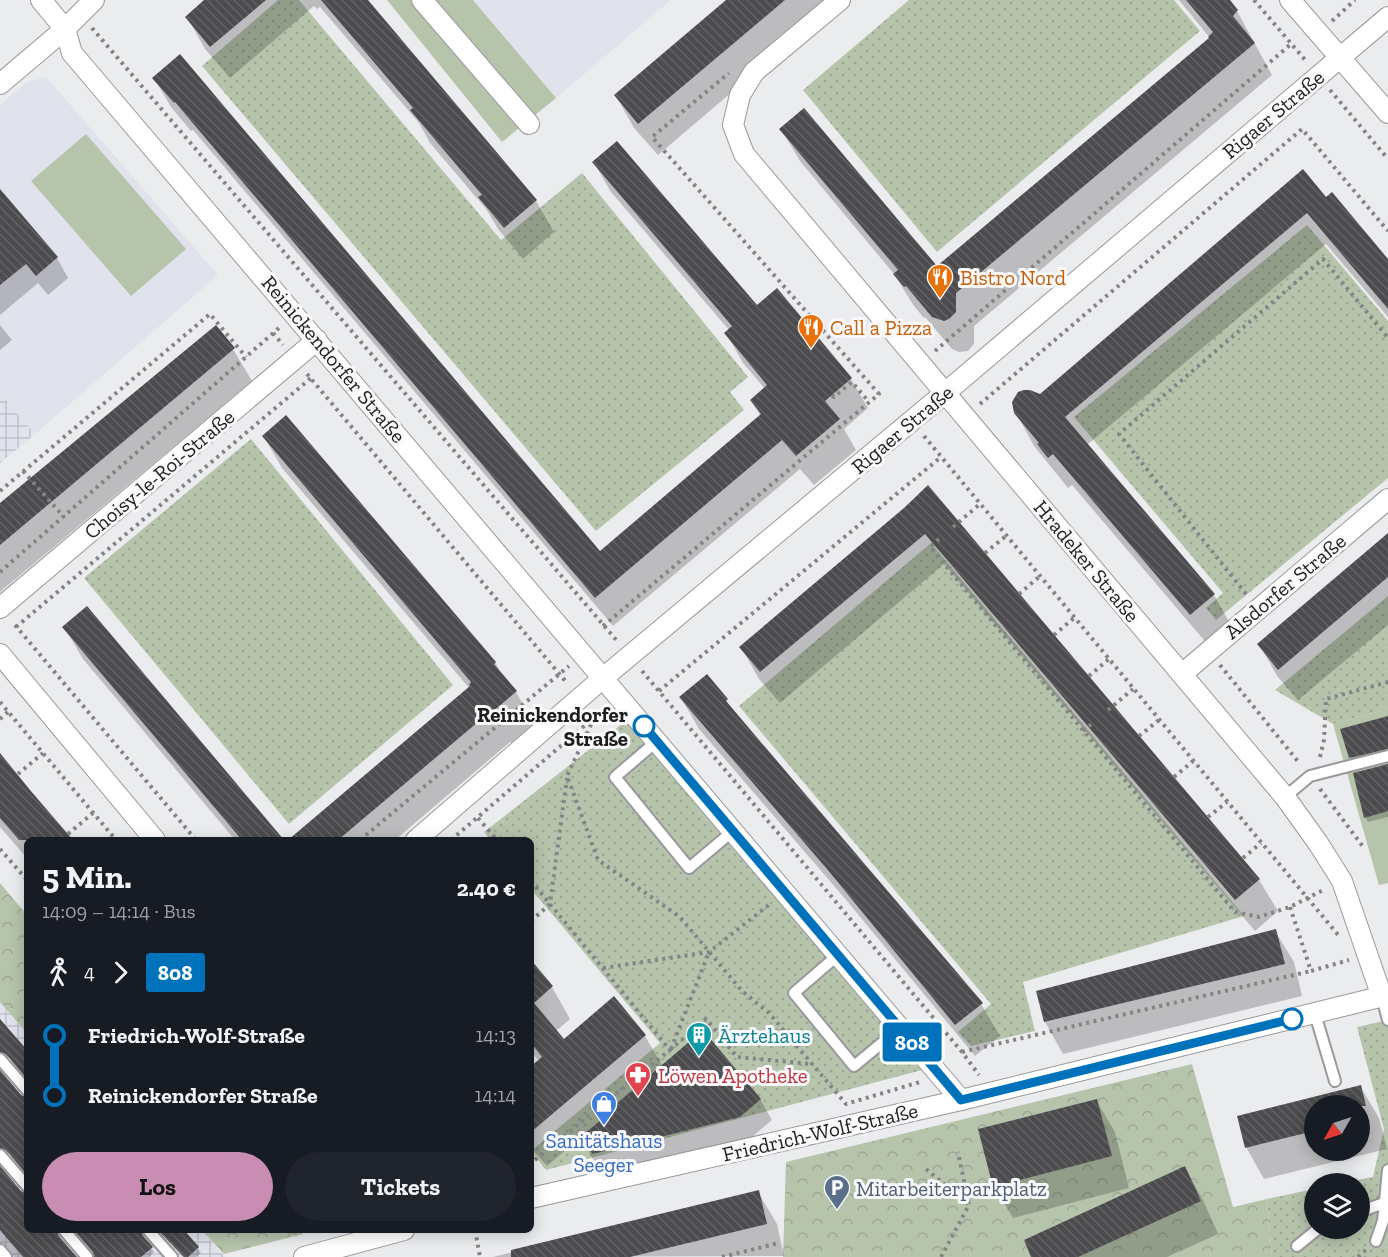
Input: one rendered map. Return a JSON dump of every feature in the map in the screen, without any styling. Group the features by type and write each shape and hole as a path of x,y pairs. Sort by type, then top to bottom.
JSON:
{"street":[{"name":"Reinickendorfer Straße","path":"41,0 65,29 72,53 961,1100"},
{"path":"0,84 65,29 94,0"},
{"path":"422,0 529,124"},
{"path":"754,72 840,0"},
{"path":"1290,0 1388,113"},
{"name":"Rigaer Straße","path":"419,837 603,678 945,393 1388,17"},
{"name":"Hradeker Straße","path":"754,72 740,95 733,125 744,154 1285,797 1342,881 1385,996"},
{"name":"Choisy-le-Roi-Straße","path":"0,608 317,340"},
{"name":"Alsdorfer Straße","path":"1182,674 1388,499"},
{"path":"0,654 152,837"},
{"name":"Friedrich-Wolf-Straße","path":"534,1197 961,1100 1385,996"},
{"path":"304,1257 393,1233"}],"lane":[{"path":"657,741 615,777 689,868 733,831"},
{"path":"1285,797 1310,776 1388,756"},
{"path":"838,956 794,993 854,1066 900,1028"},
{"path":"1385,996 1388,1020"},
{"path":"1315,1014 1335,1081"},
{"path":"0,1059 24,1087"},
{"path":"0,1155 24,1183"},
{"path":"1376,1241 1383,1221 1388,1170"},
{"path":"1370,1208 1384,1203"},
{"path":"67,1233 87,1257"},
{"path":"151,1233 172,1257"},
{"path":"1297,1246 1306,1239"},
{"path":"0,1250 6,1257"}],"path":[{"path":"1319,34 1356,0"},
{"path":"79,13 659,691 962,1052 991,1092"},
{"path":"921,363 1291,44"},
{"path":"603,626 879,394 652,137 743,61 754,72"},
{"path":"965,417 1302,129 1388,231"},
{"path":"1258,609 1119,434 1323,259 1388,338"},
{"path":"0,490 210,314 246,357"},
{"path":"0,572 295,314"},
{"path":"273,333 595,716"},
{"path":"16,627 311,378"},
{"path":"832,395 834,397 852,382 869,402"},
{"path":"911,421 1342,940"},
{"path":"659,691 941,457"},
{"path":"23,471 64,517"},
{"path":"953,527 980,504"},
{"path":"985,553 1006,536"},
{"path":"939,538 930,547 1234,912 1258,917 1290,907 1342,881"},
{"path":"1019,594 1040,576"},
{"path":"0,608 193,837"},
{"path":"1054,634 1074,617"},
{"path":"1209,651 1310,776 1364,848"},
{"path":"364,837 583,654"},
{"path":"1089,676 1109,659"},
{"path":"1310,776 1320,760 1324,740 1326,699 1388,682"},
{"path":"1108,710 1133,689"},
{"path":"455,837 619,697"},
{"path":"0,702 113,837"},
{"path":"0,719 8,712"},
{"path":"534,918 550,904 567,776 595,716"},
{"path":"1139,736 1159,720"},
{"path":"1083,731 1094,722"},
{"path":"18,774 43,753"},
{"path":"1174,777 1193,761"},
{"path":"567,776 598,860 680,917 742,991 769,1012 846,1104 941,1076"},
{"path":"463,799 494,837"},
{"path":"1208,817 1227,802"},
{"path":"68,834 93,813"},
{"path":"1243,858 1261,843"},
{"path":"0,849 24,877"},
{"path":"534,885 670,1050"},
{"path":"603,968 709,952 785,892"},
{"path":"1290,907 1311,971"},
{"path":"670,1050 709,952"},
{"path":"962,1052 1311,971 1356,957 1373,966"},
{"path":"534,1161 706,1019 737,1057 813,1064"},
{"path":"941,1257 969,1204 958,1152"},
{"path":"927,1169 969,1204"},
{"path":"476,1233 480,1257"},
{"path":"722,1257 778,1244"}],"shaded area":[{"path":"473,0 671,0 556,98"},
{"path":"46,77 218,275 35,434 0,393 0,105 27,82"},
{"path":"0,393 35,434 0,463"},
{"path":"0,1002 24,1030 24,1233 205,1233 225,1257 0,1257"}],"green space":[{"path":"278,0 299,0 501,240 582,173 748,377 730,392 744,410 596,531 202,66"},
{"path":"387,0 473,0 556,98 502,142"},
{"path":"909,0 1174,0 1200,31 937,252 803,90"},
{"path":"86,134 186,249 131,296 31,181"},
{"path":"1307,225 1388,321 1388,478 1216,620 1206,608 1223,593 1074,417"},
{"path":"251,439 453,685 289,824 84,578"},
{"path":"931,543 1244,916 1023,982 1035,1031 971,1046 958,1032 991,1004 739,706"},
{"path":"1388,596 1388,709 1333,724 1275,690"},
{"path":"1388,709 1388,883 1379,885 1333,724"},
{"path":"627,720 922,1070 546,1170 534,1155 534,1148 660,1043 534,893 534,837 488,837 484,832"},
{"path":"0,883 24,911 24,1030 0,1002"},
{"path":"1388,1020 1388,1257 1272,1257 1267,1199 1304,1191 1304,1239 1370,1239 1370,1178 1373,1177 1384,1129 1357,1027"},
{"path":"1192,1064 1233,1207 1267,1199 1272,1257 783,1257 786,1162"},
{"path":"205,1233 303,1234 224,1254"}],"building":[{"path":"204,0 266,0 210,47 185,17"},
{"path":"321,0 368,0 537,200 504,228 478,197 482,195 410,110 413,108"},
{"path":"726,0 785,0 638,124 614,95"},
{"path":"1186,0 1230,0 1238,10 1233,16 1255,43 956,293 956,312 944,321 932,317 906,286 904,287 893,274 898,270 779,129 804,108 937,266 1209,38 1213,32"},
{"path":"180,54 600,551 761,414 750,400 767,385 724,333 732,326 592,162 617,141 757,305 777,288 852,378 825,401 840,419 796,456 782,440 595,598 175,102 152,78"},
{"path":"1303,169 1326,197 1332,192 1388,259 1388,309 1307,213 1065,417 1215,594 1190,615 1053,454 1048,458 1037,444 1039,443 1014,413 1012,402 1018,392 1024,390 1040,394"},
{"path":"0,189 58,257 36,276 26,264 0,285"},
{"path":"216,325 235,348 0,545 0,503"},
{"path":"286,415 496,662 494,664 517,691 342,837 292,837 470,686 471,682 262,436"},
{"path":"928,485 1260,879 1235,900 925,534 760,672 739,647 904,508"},
{"path":"1388,533 1388,577 1278,670 1257,644"},
{"path":"87,606 281,837 239,837 62,627"},
{"path":"707,674 728,699 726,701 983,1003 955,1025 827,869 679,697"},
{"path":"1388,716 1388,749 1349,758 1340,729"},
{"path":"0,753 70,837 24,837 24,840 19,840 0,818"},
{"path":"1388,764 1388,811 1364,818 1353,773"},
{"path":"1276,929 1285,964 1044,1022 1036,991"},
{"path":"534,964 553,986 534,1003"},
{"path":"614,996 646,1035 534,1129 534,1064 542,1057 534,1047 534,1003 564,1039"},
{"path":"0,1019 24,1047 24,1075 6,1054 0,1052"},
{"name":"Ärztehaus","path":"703,1030 761,1099 740,1117 593,1154 579,1138"},
{"path":"0,1070 24,1096 24,1171 6,1150 0,1148"},
{"path":"1361,1085 1363,1095 1321,1095"},
{"path":"1097,1099 1112,1156 993,1187 978,1129"},
{"path":"1304,1099 1304,1133 1245,1148 1237,1116"},
{"path":"0,1166 24,1192 24,1233 58,1233 77,1257 23,1257 0,1230"},
{"path":"1185,1166 1201,1201 1078,1257 1031,1257 1024,1240"},
{"path":"759,1190 767,1224 630,1257 511,1257 511,1250"},
{"path":"77,1233 142,1233 153,1247 141,1257 94,1257 93,1252"},
{"path":"161,1233 187,1233 199,1247 188,1257 184,1257"}],"bus line":[{"name":"808","path":"644,726 961,1100 1292,1019"}],"place":[{"name":"Bistro Nord","path":"940,300"},
{"name":"Call a Pizza","path":"811,350"},
{"name":"Reinickendorfer Straße","path":"644,726"},
{"name":"Ärztehaus","path":"699,1058"},
{"name":"Löwen Apotheke","path":"638,1098"},
{"name":"Sanitätshaus Seeger","path":"604,1127"},
{"name":"Mitarbeiterparkplatz","path":"837,1211"}]}
